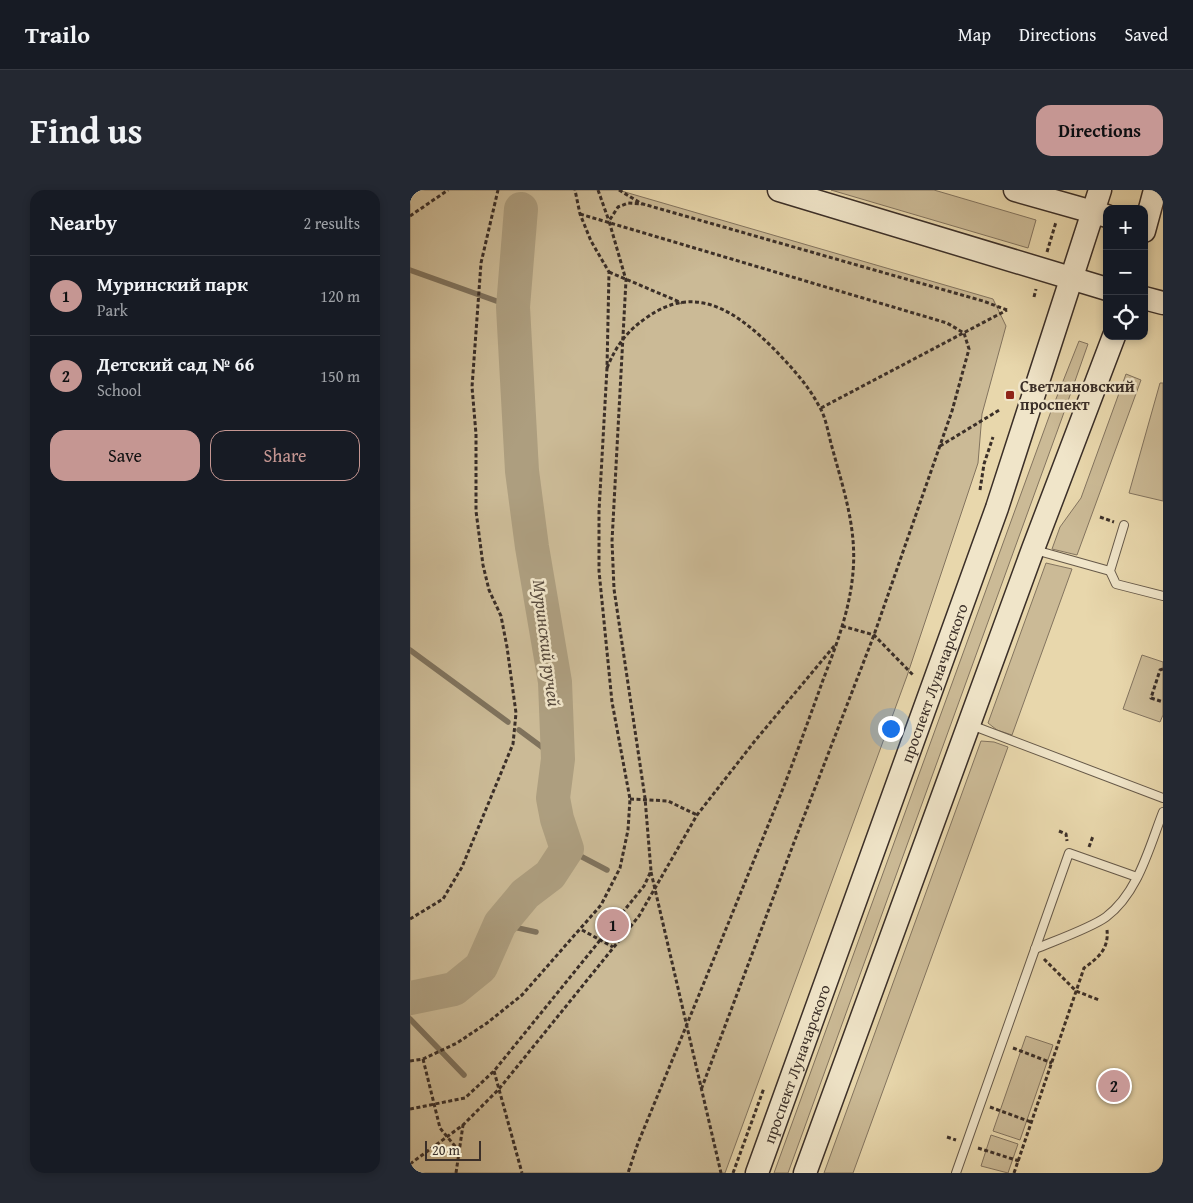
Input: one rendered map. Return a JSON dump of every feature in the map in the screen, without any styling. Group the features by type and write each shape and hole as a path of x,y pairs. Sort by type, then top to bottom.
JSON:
{"main road":[{"path":"779,190 1103,288"},
{"path":"1015,190 1100,214"},
{"name":"проспект Луначарского","path":"757,1173 997,508 1030,402 1073,279 1100,214 1100,190"},
{"path":"1149,229 1154,190"},
{"path":"1148,299 1163,302"},
{"path":"805,1173 1033,549 1112,340"}],"lane":[{"path":"1124,525 1110,571 1116,584 1163,596"},
{"path":"1033,549 1110,571"},
{"path":"969,724 1163,798"},
{"path":"1035,949 1106,917 1127,895 1137,877 1163,812"},
{"path":"956,1173 1069,853 1137,877"}],"path":[{"path":"410,216 448,190"},
{"path":"410,919 442,899 462,867 513,744 516,714 507,648 501,616 489,590 483,565 476,511 476,434 472,388 481,263 498,190"},
{"path":"410,1061 423,1059 457,1043 487,1024 522,995 550,962 582,930 602,905 620,868 628,830 630,799 612,702 599,571 599,511 607,368 609,272 591,242 580,214 575,190"},
{"path":"598,190 626,280 625,335 612,541 614,589 645,798 651,871 721,1173"},
{"path":"619,190 643,204"},
{"path":"609,221 618,207 628,203 643,204 974,298 1007,310 821,408"},
{"path":"1034,297 1062,203"},
{"path":"580,214 609,221 947,323 964,333 969,349 940,446 874,635 701,1090"},
{"path":"609,272 682,303"},
{"path":"607,368 614,349 625,335 663,307 682,303 701,303 717,307 735,315 751,327 807,386 821,408 851,515 853,572 837,643 794,760 638,1143 628,1173"},
{"path":"940,446 1001,409"},
{"path":"842,626 874,635 914,676"},
{"path":"410,1164 462,1125 499,1088 639,916 697,815 754,742 837,643"},
{"path":"1163,669 1160,670 1151,698 1163,702"},
{"path":"630,799 645,798 668,801 697,815"},
{"path":"410,1109 465,1098 494,1071 644,886 651,871"},
{"path":"1014,1173 1084,968 1101,956 1108,938 1106,917"},
{"path":"582,930 613,946"},
{"path":"1035,949 1076,992 1099,1000"},
{"path":"1002,1044 1052,1063"},
{"path":"423,1059 440,1128 459,1151"},
{"path":"494,1071 522,1173"},
{"path":"980,1103 1032,1122"},
{"path":"456,1173 462,1125"},
{"path":"947,1137 1018,1161"}],"shaded area":[{"path":"410,190 618,190 993,299 1006,326 982,414 978,463 907,676 725,1173 410,1173"},
{"path":"831,190 934,190 1036,220 1028,248"},
{"path":"1079,341 1088,344 788,1173 774,1173 1050,414"},
{"path":"1126,374 1141,380 1077,555 1052,549 1060,527 1081,498"},
{"path":"1160,383 1163,383 1163,501 1129,493"},
{"path":"1046,563 1072,569 1012,735 997,730 988,723"},
{"path":"1142,655 1163,662 1163,715 1160,722 1123,709"},
{"path":"981,741 994,742 1008,747 853,1173 824,1173"},
{"path":"1026,1036 1053,1045 1020,1140 993,1131"},
{"path":"991,1135 1018,1144 1008,1173 981,1166"}],"waterway":[{"name":"Муринский ручей","path":"410,998 454,989 481,967 500,924 525,894 550,875 567,849 557,819 553,798 558,759 555,682 532,547 522,471 513,307 521,209"},
{"path":"410,270 513,307"},
{"path":"410,650 508,722"},
{"path":"519,730 558,759"},
{"path":"567,849 607,870"},
{"path":"500,924 536,932"},
{"path":"410,1019 464,1075"}],"place":[{"name":"Светлановский проспект","path":"1010,395"},
{"name":"Муринский парк","path":"613,925"},
{"name":"Детский сад № 66","path":"1114,1086"}]}
